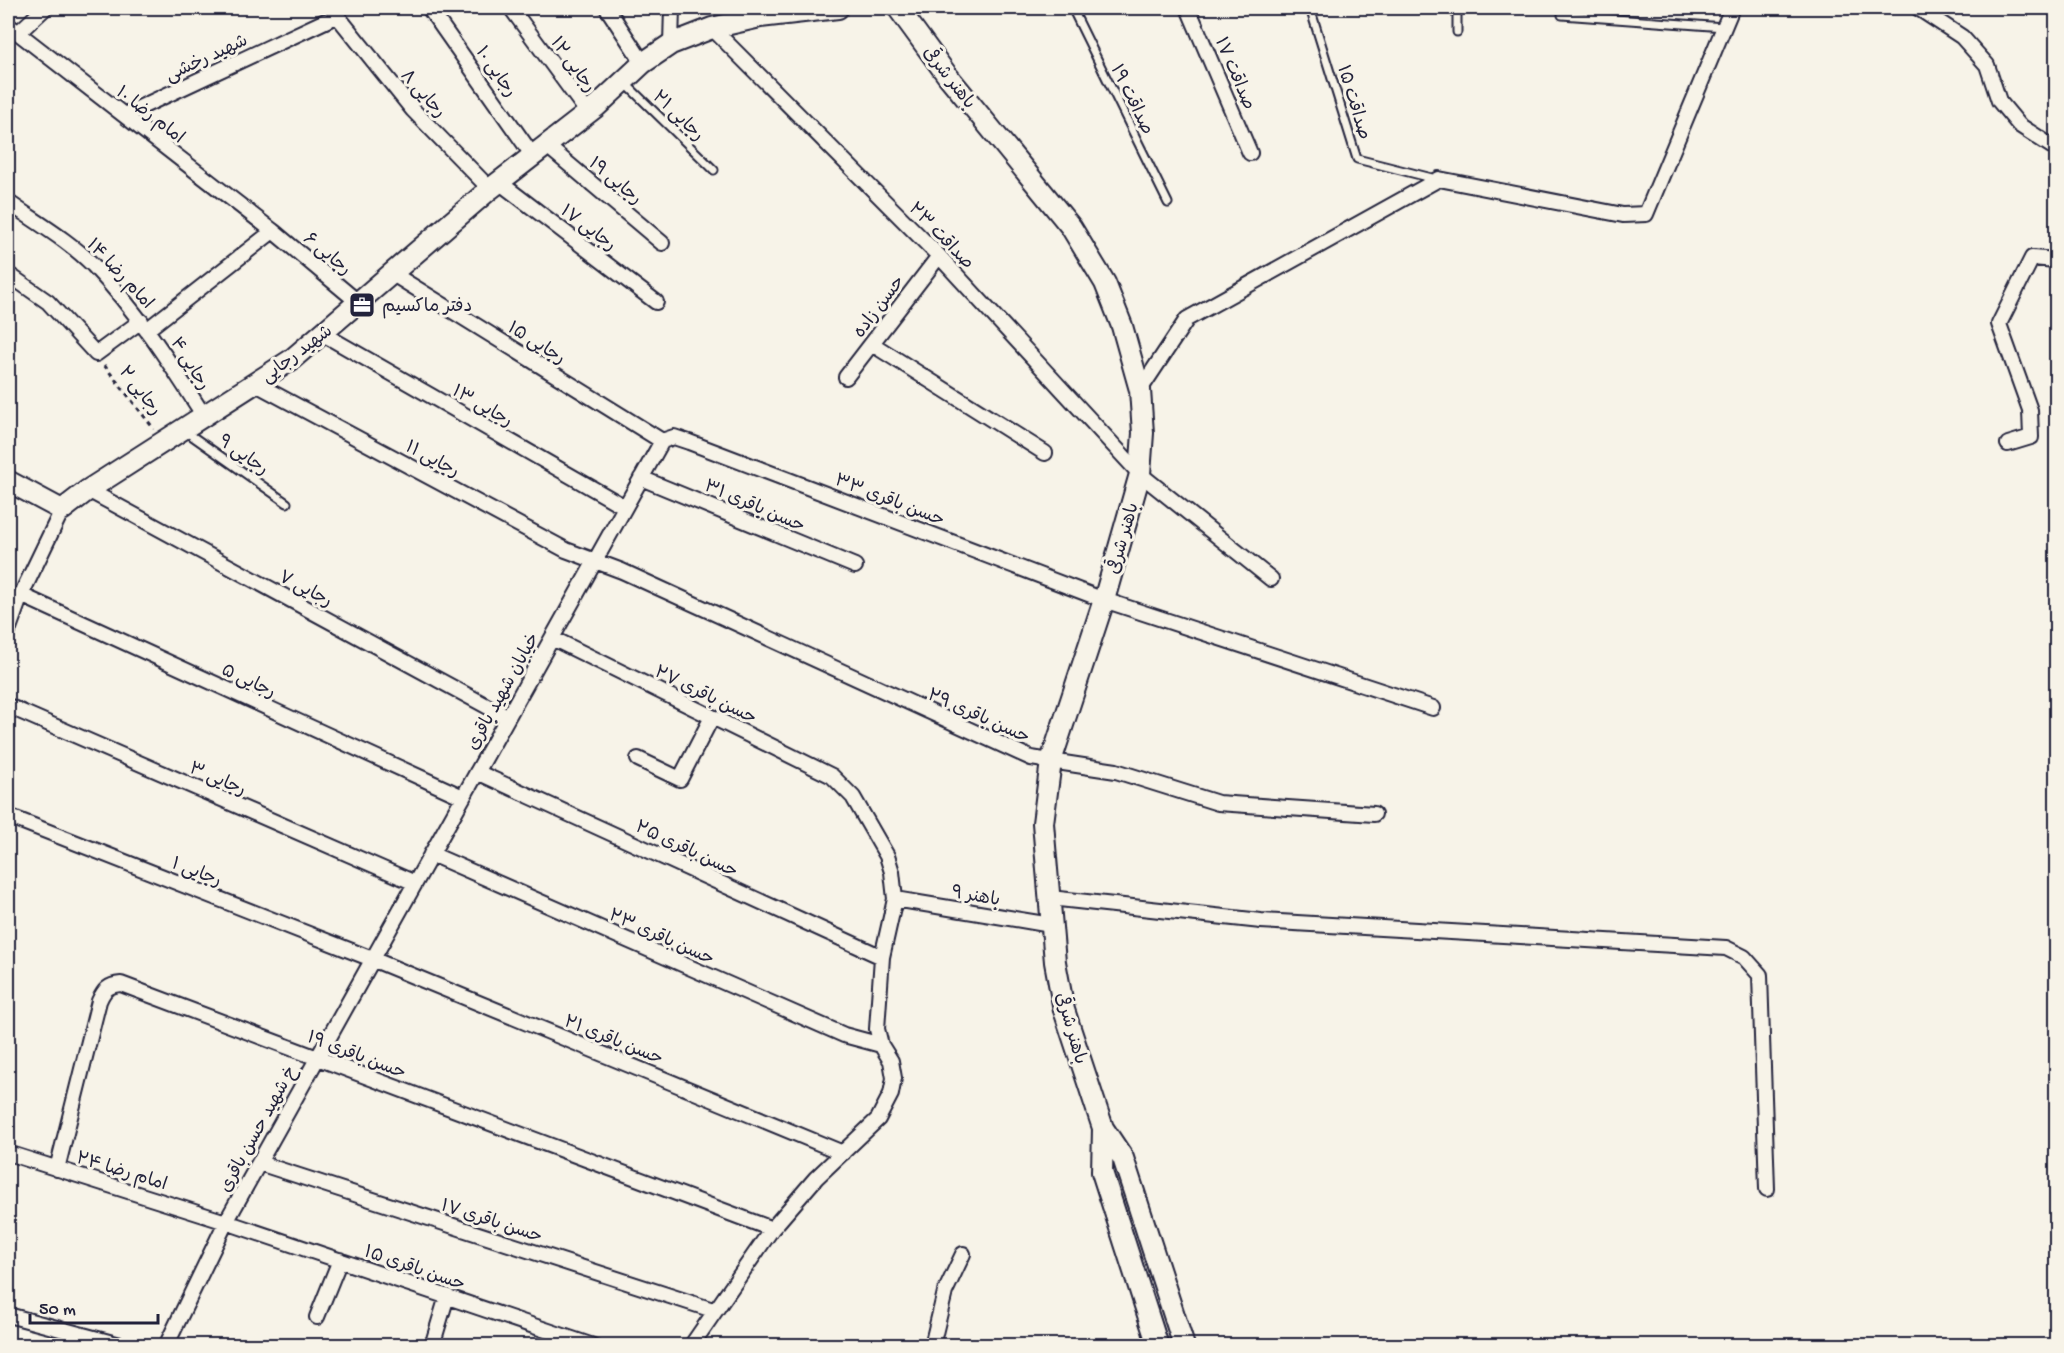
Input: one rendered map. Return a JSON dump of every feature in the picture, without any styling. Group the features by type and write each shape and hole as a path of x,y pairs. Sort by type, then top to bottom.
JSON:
{"street":[{"path":"13,29 45,8"},
{"name":"رجایی ۱۰","path":"429,8 539,150"},
{"name":"رجایی ۱۲","path":"511,8 588,113"},
{"path":"608,8 643,63"},
{"path":"671,44 672,8"},
{"name":"شهید رجایی","path":"8,631 10,615 62,510 88,490 291,360 494,185 588,113 643,63 671,44 712,28 760,17 838,8"},
{"name":"باهنر شرقی","path":"898,8 947,75 1071,227 1105,284 1122,326 1140,390 1143,433 1140,474 1104,600 1051,761 1043,823 1051,925 1064,1010 1103,1128 1123,1158 1184,1346"},
{"name":"صداقت ۱۷","path":"1188,8 1250,153"},
{"path":"1140,390 1187,319 1439,179 1623,215 1646,214 1732,8"},
{"path":"1918,8 1962,37 1987,66 1999,101 2019,125 2056,149"},
{"name":"شهید رخشی","path":"124,115 334,12"},
{"name":"رجایی ۸","path":"334,12 413,110 494,185"},
{"name":"صداقت ۲۳","path":"712,28 939,256 1140,474 1270,579"},
{"name":"امام رضا ۱۰","path":"13,29 273,231"},
{"name":"رجایی ۱۹","path":"539,150 662,243"},
{"name":"رجایی ۱۷","path":"494,185 656,302"},
{"name":"امام رضا ۱۴","path":"8,202 85,258 145,325"},
{"path":"8,274 48,302 96,354 145,325 273,231"},
{"name":"رجایی ۶","path":"273,231 359,303"},
{"name":"حسن زاده","path":"846,377 939,256"},
{"path":"2008,444 2031,437 2030,410 1999,324 2032,258 2056,260"},
{"name":"رجایی ۱۵","path":"393,274 662,441"},
{"name":"رجایی ۴","path":"145,325 204,416"},
{"name":"رجایی ۱۳","path":"323,334 625,507"},
{"path":"872,344 1045,453"},
{"name":"رجایی ۱۱","path":"256,384 566,550 595,561"},
{"name":"حسن باقری ۳۳","path":"662,441 674,437 689,442 1104,600 1433,708"},
{"name":"خیابان شهید باقری","path":"372,959 662,441"},
{"name":"حسن باقری ۳۱","path":"641,477 855,566"},
{"path":"8,481 62,510"},
{"name":"رجایی ۷","path":"88,490 507,717"},
{"name":"حسن باقری ۲۹","path":"595,561 1031,758 1116,771 1218,803 1374,814"},
{"name":"رجایی ۵","path":"21,595 463,797"},
{"name":"حسن باقری ۲۷","path":"552,638 832,776 853,797 887,856 892,872 895,899"},
{"name":"رجایی ۳","path":"8,706 415,883"},
{"path":"638,759 680,779 712,717"},
{"name":"حسن باقری ۲۵","path":"477,772 882,957"},
{"name":"رجایی ۱","path":"8,816 372,959"},
{"name":"حسن باقری ۲۳","path":"431,854 844,1035 881,1045"},
{"path":"1050,898 1261,921 1726,948 1744,957 1760,975 1767,1189"},
{"path":"691,1346 713,1310 772,1229 816,1178 878,1119 891,1094 894,1078 891,1061 881,1045 877,1029 882,957 895,899"},
{"name":"باهنر ۹","path":"895,899 1051,925"},
{"name":"خ شهید حسن باقری","path":"226,1222 372,959"},
{"name":"حسن باقری ۲۱","path":"372,959 843,1153"},
{"name":"حسن باقری ۱۹","path":"57,1169 99,1001 104,990 112,984 121,984 772,1229"},
{"name":"باهنر شرقی","path":"1103,1128 1102,1172 1158,1346"},
{"name":"امام رضا ۲۴","path":"8,1154 226,1222"},
{"name":"حسن باقری ۱۷","path":"259,1163 713,1310"},
{"path":"166,1346 226,1222"},
{"name":"حسن باقری ۱۵","path":"226,1222 593,1346"},
{"path":"932,1346 945,1292 963,1254"},
{"path":"316,1317 340,1260"},
{"path":"432,1346 447,1296"},
{"path":"8,1315 124,1346"}],"lane":[{"name":"صداقت ۱۹","path":"1072,8 1168,203"},
{"name":"صداقت ۱۵","path":"1310,8 1357,159 1439,179"},
{"path":"1456,8 1457,32"},
{"path":"1563,8 1562,15 1724,27"},
{"name":"رجایی ۲۱","path":"623,81 714,170"},
{"name":"رجایی ۹","path":"183,430 287,503"}],"path":[{"name":"رجایی ۲","path":"96,354 164,442"}],"place":[{"name":"دفتر ماکسیم","path":"362,305"}]}
